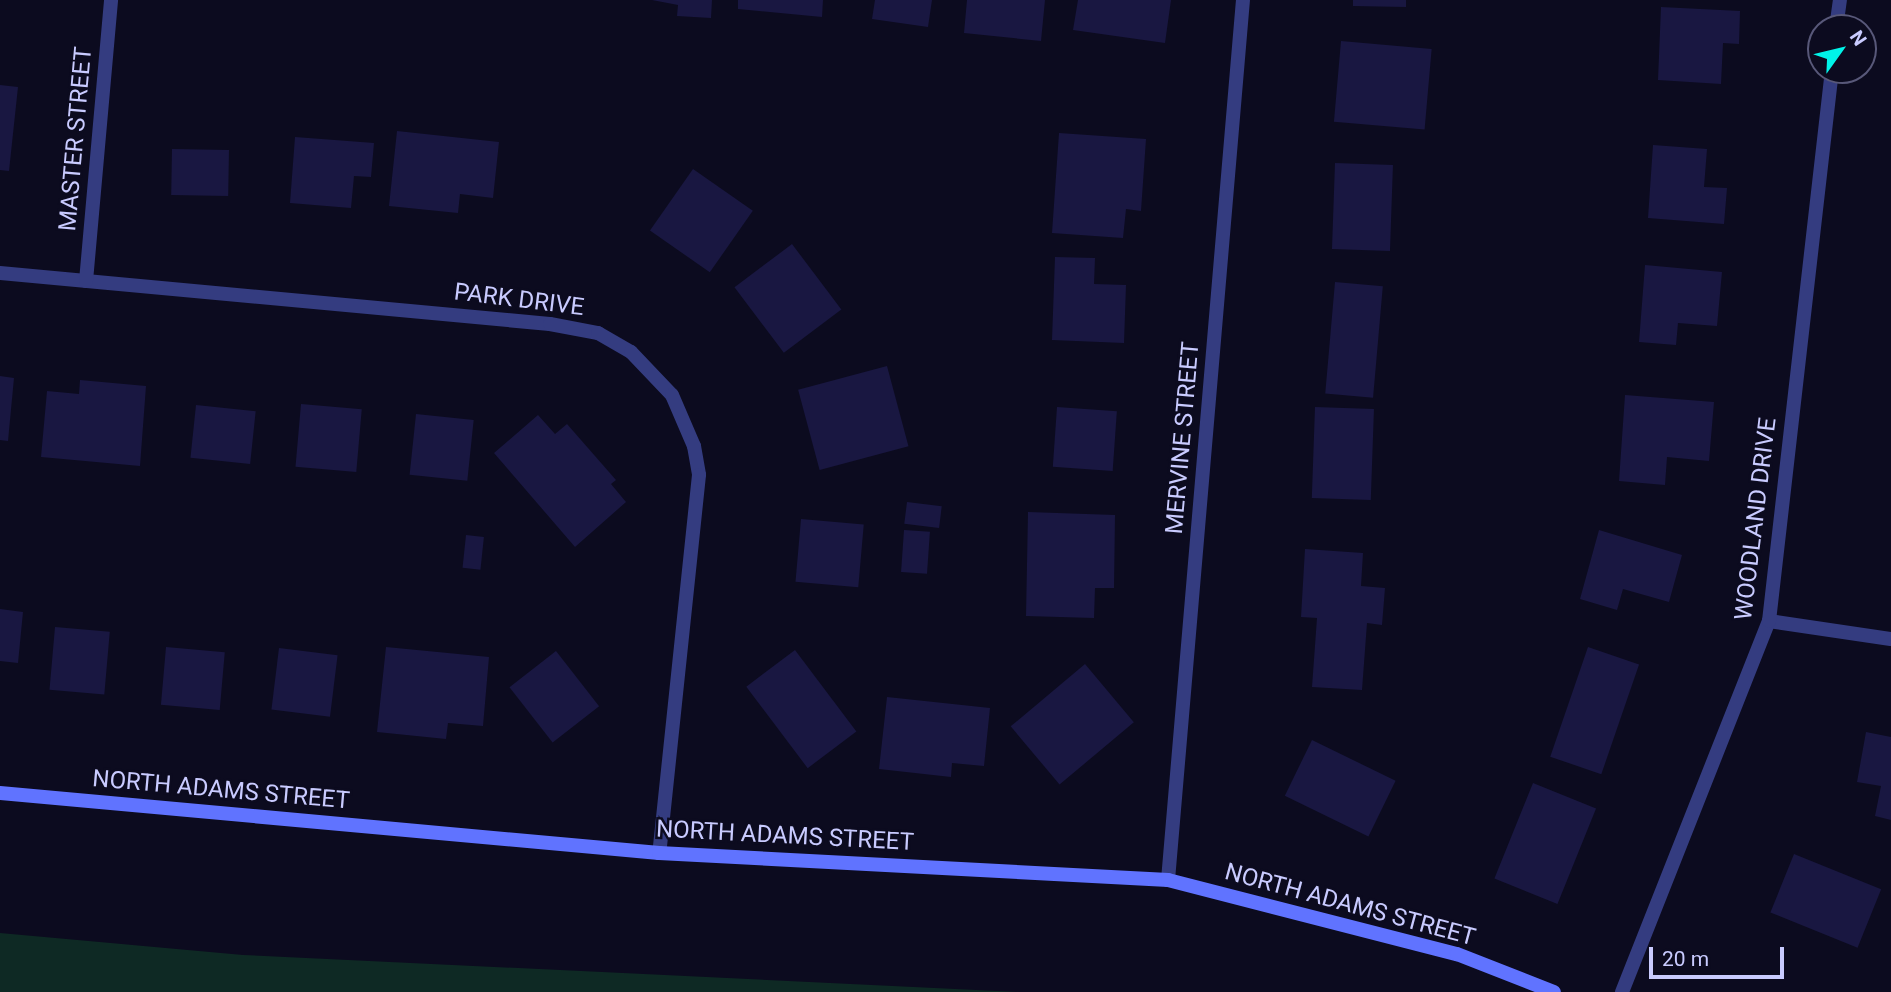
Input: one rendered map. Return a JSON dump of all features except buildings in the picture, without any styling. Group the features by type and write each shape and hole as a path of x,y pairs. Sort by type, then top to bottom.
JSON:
{"street":[{"name":"MASTER STREET","path":"86,281 111,0"},
{"name":"MERVINE STREET","path":"1168,880 1243,0"},
{"name":"WOODLAND DRIVE","path":"1622,992 1769,621 1830,84"},
{"name":"PARK DRIVE","path":"0,273 550,324 598,333 631,352 672,396 694,446 699,475 659,853"},
{"path":"1769,621 1891,639"},
{"name":"NORTH ADAMS STREET","path":"0,793 659,853 1168,880 1457,954 1554,992"}],"green space":[{"path":"0,933 243,955 1020,992 0,992"}]}
